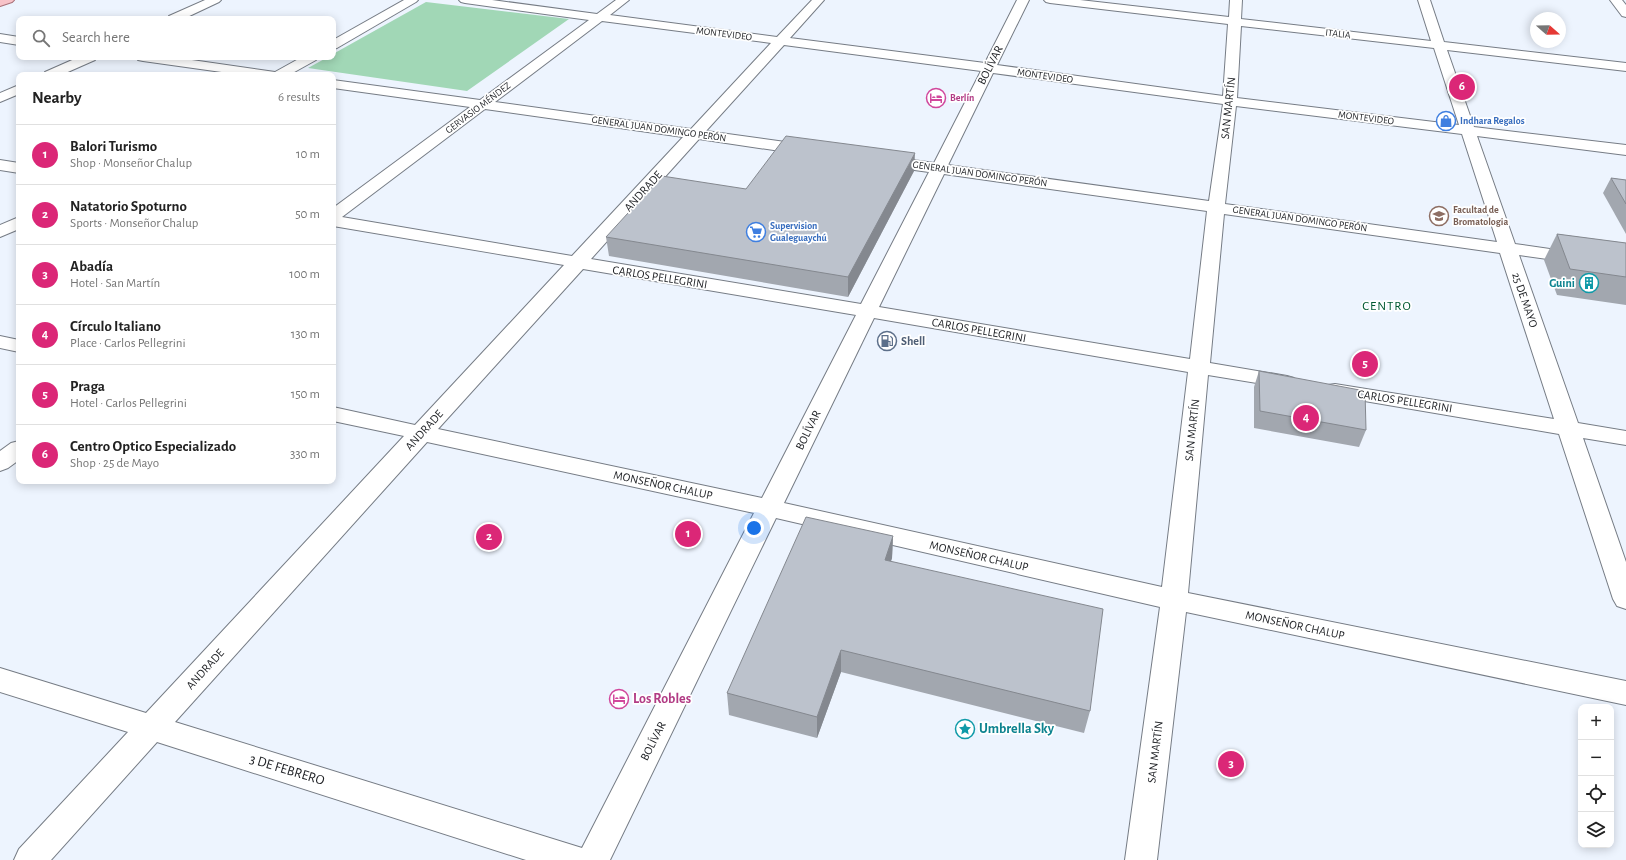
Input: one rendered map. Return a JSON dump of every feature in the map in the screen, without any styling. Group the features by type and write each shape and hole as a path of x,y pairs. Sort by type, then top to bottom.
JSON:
{"main road":[{"path":"0,3 8,0"}],"street":[{"path":"180,16 215,0"},
{"path":"336,42 412,0"},
{"name":"MONTEVIDEO","path":"465,0 1230,101 1626,150"},
{"name":"GERVASIO MÉNDEZ","path":"336,214 623,0"},
{"name":"ANDRADE","path":"30,860 818,0"},
{"name":"BOLÍVAR","path":"593,860 1023,0"},
{"name":"ITALIA","path":"1050,0 1626,67"},
{"name":"SAN MARTÍN","path":"1141,860 1174,600 1216,207 1230,101 1236,0"},
{"name":"25 DE MAYO","path":"1424,0 1626,599"},
{"path":"1616,0 1626,13"},
{"path":"0,38 16,40"},
{"path":"57,72 83,60"},
{"path":"164,60 250,72"},
{"path":"284,72 306,60"},
{"name":"GENERAL JUAN DOMINGO PERÓN","path":"336,84 821,152"},
{"path":"0,98 16,90"},
{"name":"GENERAL JUAN DOMINGO PERÓN","path":"868,159 1626,265"},
{"path":"0,165 16,168"},
{"name":"CARLOS PELLEGRINI","path":"336,221 577,263 1626,438"},
{"path":"0,232 16,224"},
{"path":"0,342 16,345"},
{"name":"MONSEÑOR CHALUP","path":"336,415 769,508 1174,600 1626,693"},
{"path":"0,463 16,450"},
{"name":"3 DE FEBRERO","path":"0,680 574,860"}],"green space":[{"path":"426,2 569,19 467,91 308,68 323,60 336,60 336,52"}],"building":[{"name":"Supervision Gualeguaychú","path":"786,136 915,153 848,277 606,237 662,176 746,189"},
{"path":"1611,178 1626,180 1626,204"},
{"path":"1557,234 1626,243 1626,277 1570,269"},
{"path":"1259,371 1365,391 1366,430 1260,411"},
{"path":"806,517 893,536 885,560 1103,609 1090,711 841,650 817,717 727,693"}],"place":[{"name":"Centro Optico Especializado","path":"1462,87"},
{"name":"Berlín","path":"936,98"},
{"name":"Indhara Regalos","path":"1446,121"},
{"name":"Facultad de Bromatologia","path":"1439,216"},
{"name":"Supervision Gualeguaychú","path":"756,232"},
{"name":"Guini","path":"1589,283"},
{"name":"Shell","path":"887,341"},
{"name":"Praga","path":"1365,364"},
{"name":"Círculo Italiano","path":"1306,418"},
{"name":"Balori Turismo","path":"688,534"},
{"name":"Natatorio Spoturno","path":"489,537"},
{"name":"Los Robles","path":"619,699"},
{"name":"Umbrella Sky","path":"965,729"},
{"name":"Abadía","path":"1231,764"}],"district":[{"name":"CENTRO","path":"1387,306"}]}
